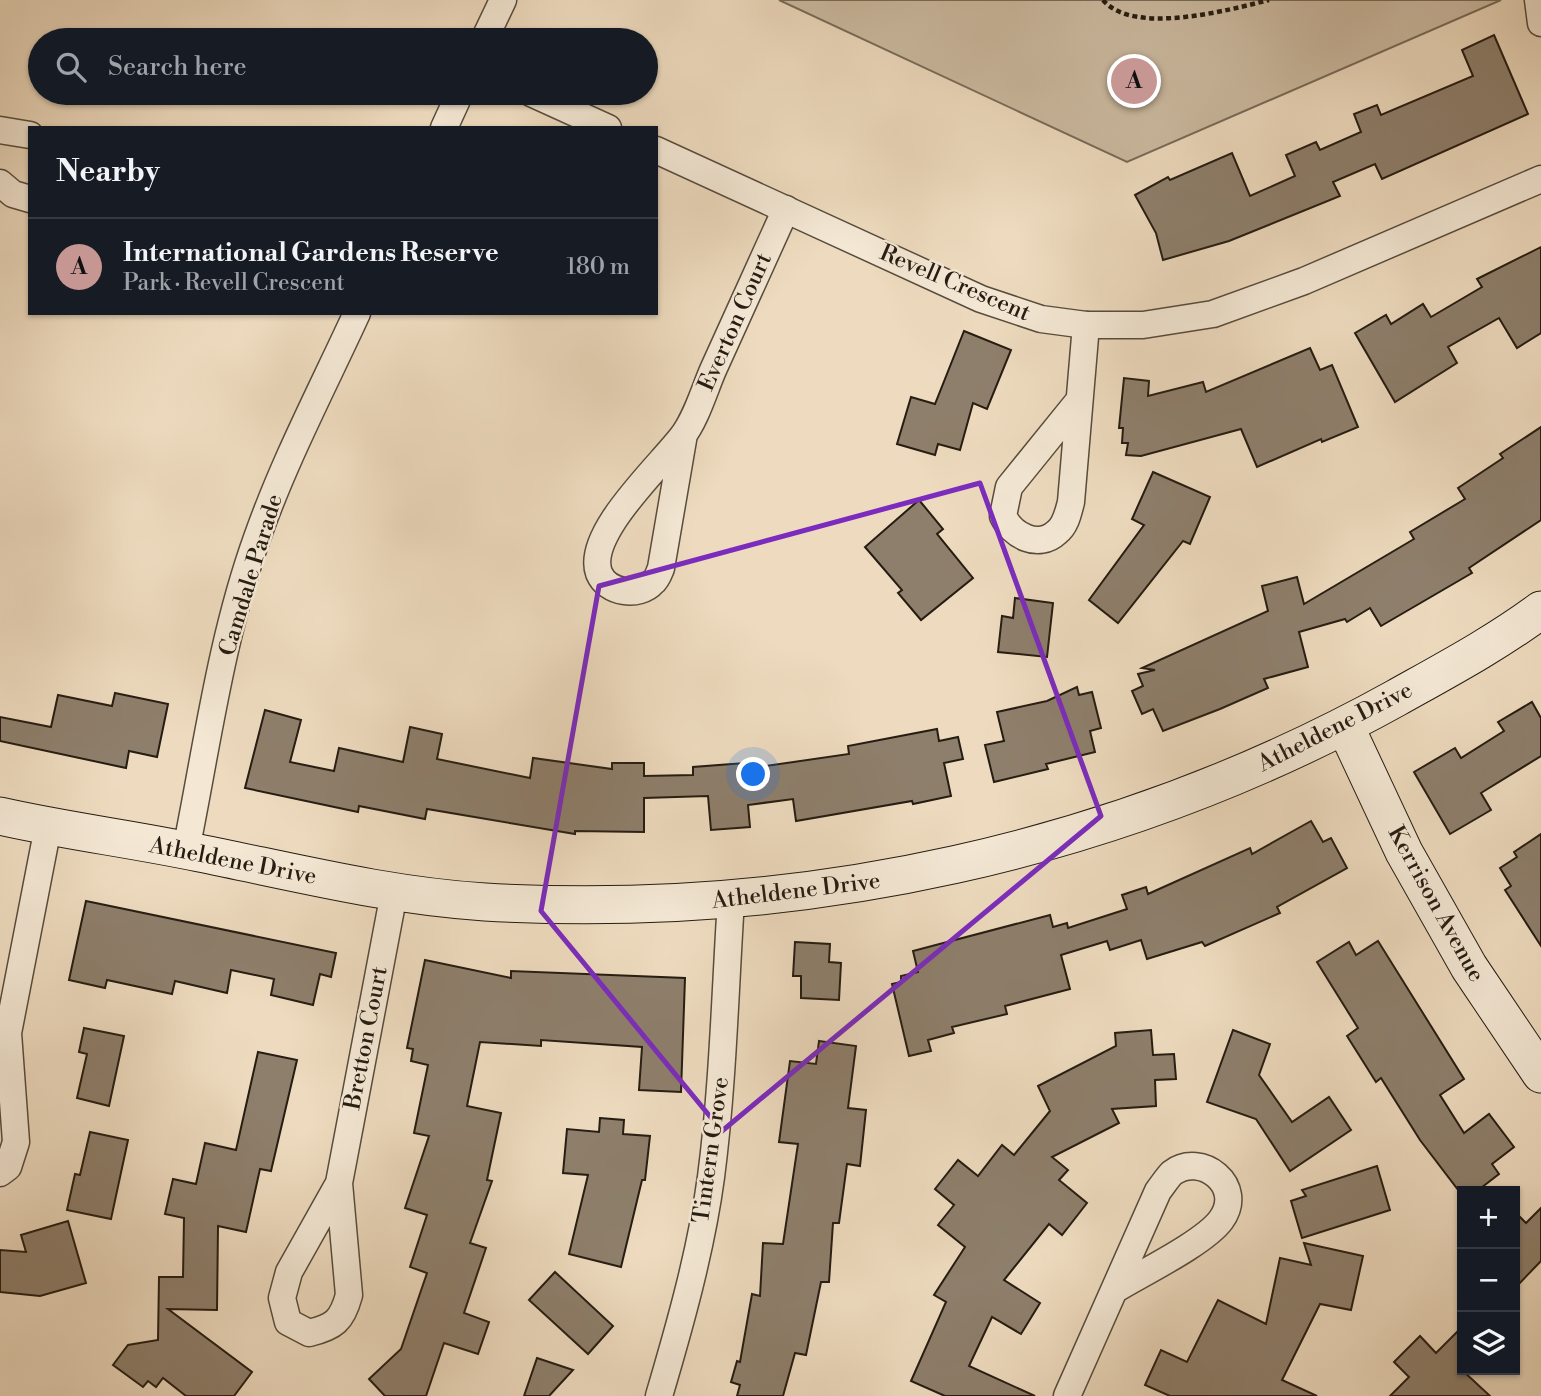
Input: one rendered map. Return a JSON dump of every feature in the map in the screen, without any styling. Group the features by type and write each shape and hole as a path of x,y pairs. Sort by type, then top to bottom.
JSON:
{"street":[{"path":"490,28 503,0"},
{"path":"1538,0 1541,23"},
{"path":"445,126 455,105"},
{"path":"557,105 604,126"},
{"path":"0,130 28,135"},
{"name":"Revell Crescent","path":"658,151 981,299 1041,319 1086,325 1143,325 1213,314 1304,281 1541,179"},
{"path":"0,183 13,194 28,198"},
{"name":"Everton Court","path":"684,434 673,513 661,568 654,582 643,589 629,592 612,588 602,579 595,562 601,542 617,516 684,434 786,209"},
{"name":"Camdale Parade","path":"186,850 220,681 256,539 280,478 356,315"},
{"path":"1077,403 1009,487 1003,516 1009,529 1026,539 1043,540 1057,534 1065,522 1071,502 1077,403 1086,325"},
{"name":"Atheldene Drive","path":"0,816 48,827 186,850 394,893 485,902 671,904 731,900 900,878 997,856 1091,827 1247,771 1345,726 1499,641 1541,610"},
{"name":"Kerrison Avenue","path":"1345,726 1404,852 1469,967 1541,1074"},
{"path":"0,1173 8,1167 16,1142 4,1041 48,827"},
{"name":"Bretton Court","path":"339,1183 289,1272 282,1298 288,1322 309,1334 332,1327 345,1309 349,1294 339,1183 394,893"},
{"name":"Tintern Grove","path":"659,1396 681,1325 710,1180 725,1043 731,900"},
{"path":"1067,1396 1158,1191 1173,1172 1191,1167 1206,1170 1222,1178 1228,1190 1228,1205 1221,1220 1204,1235 1116,1289"}],"path":[{"path":"1103,0 1113,10 1126,15 1173,19 1269,0"}],"highlighted area":[{"path":"980,483 1101,816 722,1131 541,911 599,586"}],"shaded area":[{"path":"779,0 1501,0 1127,162"}],"building":[{"path":"1494,35 1528,114 1382,179 1375,164 1333,182 1340,196 1229,241 1163,260 1156,233 1135,195 1168,177 1170,180 1232,153 1250,196 1295,176 1286,155 1316,142 1320,150 1361,132 1354,114 1377,105 1381,115 1473,76 1462,50"},
{"path":"1541,247 1541,333 1517,348 1499,318 1448,347 1457,363 1395,402 1355,333 1386,315 1391,324 1423,304 1431,317 1482,287 1477,279"},
{"path":"964,331 1011,350 987,409 973,403 960,450 938,444 935,455 897,444 911,397 935,404"},
{"path":"1310,348 1320,370 1332,365 1358,427 1322,442 1321,439 1257,467 1241,429 1141,456 1126,455 1128,443 1122,443 1123,428 1119,428 1124,378 1149,381 1148,396 1203,382 1206,392"},
{"path":"1541,427 1541,520 1469,568 1472,573 1381,626 1370,608 1347,622 1345,619 1299,632 1308,667 1264,679 1268,688 1220,709 1163,731 1153,709 1142,714 1132,691 1143,686 1138,674 1155,670 1142,668 1268,611 1262,586 1297,577 1304,604 1414,539 1410,532 1465,499 1458,488 1503,458 1500,454"},
{"path":"1153,472 1210,497 1190,544 1183,541 1118,623 1089,600 1144,525 1132,519"},
{"path":"919,500 943,529 937,534 973,578 921,620 898,593 902,590 865,547"},
{"path":"1015,598 1053,603 1047,657 998,652 1002,616 1013,618"},
{"path":"1077,687 1079,695 1092,692 1101,728 1090,731 1095,752 1046,764 1048,769 994,782 985,745 1004,741 997,712 1047,701"},
{"path":"115,693 168,704 157,757 129,751 126,768 0,741 0,717 51,727 58,695 112,706"},
{"path":"1532,702 1541,718 1541,756 1481,793 1491,810 1450,834 1414,772 1455,748 1461,758 1504,731 1498,722"},
{"path":"265,710 301,720 290,762 334,771 339,748 403,762 410,727 442,734 437,759 530,778 533,758 612,769 612,763 644,763 644,776 693,775 693,767 745,763 745,769 849,754 848,746 937,729 939,741 958,737 963,759 944,763 951,796 913,804 912,801 796,821 793,799 748,805 750,827 711,830 708,796 644,798 644,832 575,831 575,834 427,809 425,819 359,806 358,812 245,788"},
{"path":"1311,821 1323,842 1331,838 1347,868 1277,907 1280,913 1205,946 1202,942 1147,959 1141,940 1110,950 1107,941 1061,955 1070,989 1005,1006 1007,1014 952,1027 954,1033 928,1040 931,1051 909,1056 892,984 901,982 901,976 918,972 913,951 1050,915 1053,927 1067,923 1068,928 1127,909 1122,895 1146,887 1148,894 1250,848 1252,854"},
{"path":"1541,834 1541,946 1505,890 1511,886 1500,868 1517,857 1514,852"},
{"path":"86,901 336,953 331,977 320,974 313,1005 271,995 274,979 231,970 227,993 175,981 172,994 107,980 105,988 69,980"},
{"path":"1378,941 1464,1079 1440,1095 1464,1133 1489,1114 1514,1147 1492,1164 1499,1174 1483,1186 1457,1186 1457,1188 1420,1140 1381,1078 1376,1082 1347,1036 1358,1028 1317,962 1349,942 1356,955"},
{"path":"795,942 830,944 829,962 841,963 839,1000 801,998 801,976 793,976"},
{"path":"425,960 511,978 511,971 685,978 681,1092 639,1090 642,1047 541,1040 541,1046 480,1042 467,1106 501,1113 487,1180 492,1181 470,1243 486,1248 464,1313 489,1322 478,1354 444,1343 426,1396 385,1396 369,1379 401,1349 427,1273 410,1267 427,1215 405,1208 429,1136 414,1133 428,1065 411,1061 413,1049 407,1048"},
{"path":"84,1028 124,1036 109,1106 77,1098 87,1054 79,1052"},
{"path":"1151,1030 1153,1055 1174,1054 1176,1079 1155,1080 1156,1106 1112,1109 1119,1123 1052,1157 1068,1170 1059,1180 1087,1203 1062,1235 1049,1224 1004,1280 1040,1303 1021,1334 992,1317 969,1366 1035,1396 945,1396 911,1381 946,1302 934,1295 965,1247 938,1225 954,1205 935,1189 958,1160 978,1176 1002,1145 1014,1155 1050,1111 1038,1086 1116,1046 1115,1033"},
{"path":"1233,1030 1270,1044 1259,1075 1292,1122 1329,1097 1351,1130 1290,1171 1256,1119 1207,1102"},
{"path":"819,1041 856,1046 848,1108 866,1110 860,1166 847,1164 839,1223 833,1223 829,1282 821,1282 806,1355 795,1353 783,1396 737,1396 740,1385 731,1382 737,1361 740,1362 752,1294 760,1296 763,1243 783,1244 798,1144 779,1142 790,1061 816,1064"},
{"path":"258,1052 297,1060 271,1171 260,1169 246,1232 218,1226 217,1310 168,1309 252,1372 234,1396 186,1396 163,1378 156,1387 148,1381 143,1387 113,1365 128,1345 158,1340 159,1277 183,1277 184,1218 165,1214 173,1179 196,1184 205,1143 236,1150"},
{"path":"600,1118 624,1120 623,1134 650,1136 645,1180 642,1180 621,1267 569,1254 588,1175 563,1173 567,1129 599,1132"},
{"path":"90,1132 128,1140 111,1219 67,1210 75,1174 80,1175"},
{"path":"1377,1166 1390,1210 1302,1238 1291,1201 1306,1196 1302,1190"},
{"path":"1541,1208 1541,1261 1520,1283 1520,1217 1526,1223"},
{"path":"68,1221 86,1283 40,1296 0,1292 0,1250 26,1252 21,1235"},
{"path":"1304,1243 1363,1256 1351,1310 1320,1304 1282,1380 1317,1396 1170,1396 1145,1385 1161,1350 1187,1362 1218,1300 1266,1324 1280,1258 1311,1265"},
{"path":"555,1272 613,1326 588,1354 529,1300"},
{"path":"1457,1332 1457,1375 1467,1375 1490,1396 1390,1396 1409,1377 1394,1362 1420,1336 1436,1353"},
{"path":"537,1358 573,1370 549,1396 524,1396"}],"place":[{"name":"International Gardens Reserve","path":"1134,81"}]}
